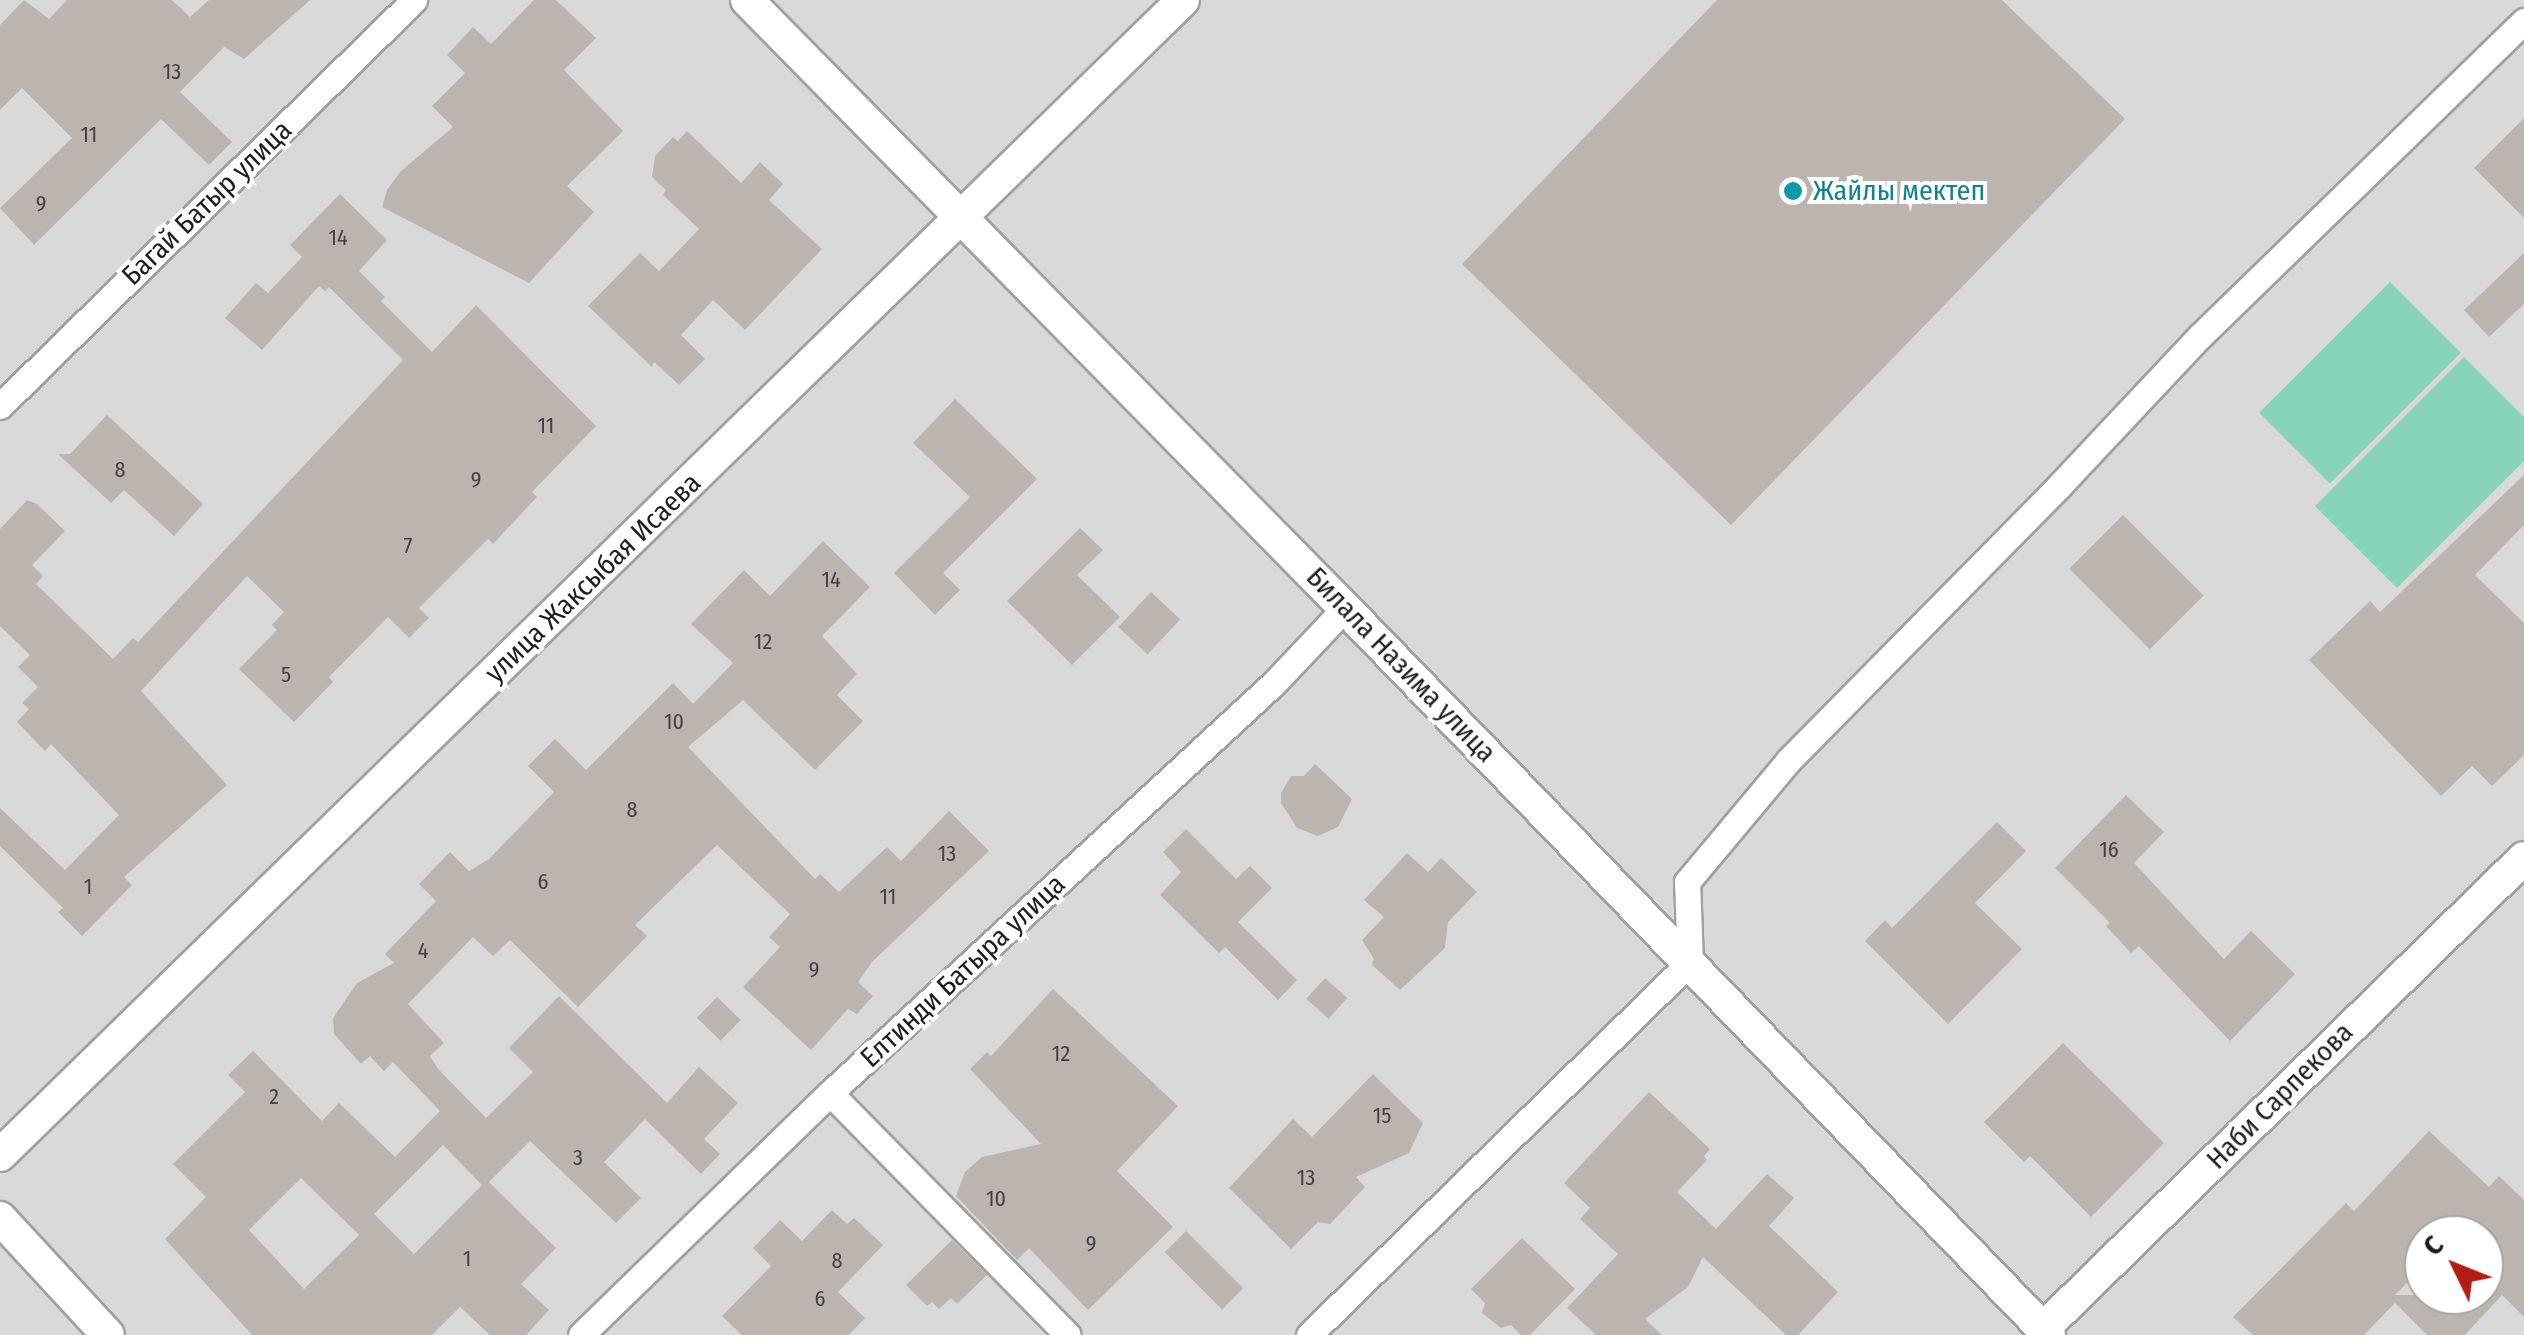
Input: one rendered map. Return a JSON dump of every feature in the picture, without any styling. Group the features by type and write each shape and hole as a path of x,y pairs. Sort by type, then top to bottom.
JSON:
{"street":[{"name":"Багай Батыр улица","path":"0,406 414,0"},
{"name":"Билала Назима улица","path":"747,0 1690,962 2043,1333"},
{"name":"улица Жаксыбая Исаева","path":"0,1155 1184,0"},
{"path":"1309,1335 1690,962 1687,882 1723,834 2200,336 2524,21"},
{"name":"Елтинди Батыра улица","path":"581,1335 830,1093 1274,683 1345,608"},
{"name":"Наби Сарпекова","path":"2043,1333 2524,858"},
{"path":"830,1093 1068,1335"},
{"path":"0,1218 108,1335"}],"shaded area":[{"path":"0,0 2524,0 2524,1335 0,1335"}],"green space":[{"path":"2390,282 2461,353 2330,484 2259,413"},
{"path":"2464,357 2524,417 2524,461 2397,588 2315,506"}],"building":[{"path":"24,0 49,19 67,0 172,0 190,17 209,0 310,0 244,59 224,47 180,92 232,142 209,165 161,119 34,245 0,208 72,138 22,88 0,110 0,25"},
{"path":"534,0 556,0 596,38 564,70 623,131 567,186 594,212 529,283 382,207 387,190 401,171 453,127 432,106 465,73 447,55 473,27 491,44"},
{"name":"Жайлы мектеп","path":"1717,0 2002,0 2125,119 1731,525 1462,264"},
{"path":"2524,118 2524,218 2474,168"},
{"path":"687,131 741,183 760,162 783,184 769,200 822,249 745,330 713,300 681,335 705,359 679,385 654,362 652,367 588,306 640,253 659,271 699,229 663,195 666,190 652,177 655,156 673,137 678,141"},
{"path":"340,194 387,240 359,271 385,297 381,301 432,352 476,305 596,426 532,492 537,497 493,544 488,539 419,608 429,618 409,638 388,617 329,677 333,682 294,722 239,669 277,630 272,625 284,612 247,576 141,691 227,785 124,877 132,885 82,936 58,912 63,908 0,846 0,808 65,870 119,815 51,744 45,751 17,722 29,709 22,703 38,687 18,667 30,655 0,626 0,529 27,500 37,504 65,531 32,565 43,576 36,584 113,659 133,638 138,642 403,360 329,287 325,291 319,286 262,350 225,318 256,283 268,293 302,257 290,245"},
{"path":"2524,253 2524,304 2489,337 2464,310"},
{"path":"955,399 1037,479 943,573 960,590 935,615 894,573 970,497 913,443"},
{"path":"107,415 203,504 174,536 124,490 111,503 58,454 70,454"},
{"path":"2524,475 2524,525 2475,575 2524,623 2524,755 2492,786 2472,766 2441,796 2309,660 2370,601 2380,612"},
{"path":"2123,515 2204,596 2150,649 2069,569"},
{"path":"1080,528 1103,550 1077,575 1120,617 1072,665 1007,601"},
{"path":"823,541 870,587 822,636 857,674 837,695 863,721 815,770 743,700 688,747 815,879 820,874 839,892 887,847 901,861 949,811 989,851 872,962 858,982 873,996 857,1014 848,1009 811,1050 743,987 780,947 769,937 790,914 717,845 635,925 647,936 578,1007 510,940 493,956 473,937 408,1004 444,1043 430,1056 438,1069 486,1118 533,1072 509,1048 559,996 667,1103 699,1067 738,1103 704,1139 720,1154 701,1174 645,1119 604,1162 641,1198 616,1223 530,1141 489,1182 556,1248 521,1284 549,1310 526,1335 490,1335 460,1307 432,1335 252,1335 165,1239 206,1197 173,1164 245,1092 228,1075 253,1051 322,1121 339,1103 395,1157 440,1111 393,1062 384,1071 370,1056 361,1064 334,1034 333,1018 357,983 394,963 385,954 436,901 419,884 450,852 469,871 489,859 554,792 528,766 555,739 586,770 673,683 693,704 733,663 691,624 744,570 770,596","holes":["443,1145 482,1185 414,1254 374,1214","301,1178 359,1235 304,1289 249,1230"]},
{"path":"1151,592 1180,619 1148,654 1118,627"},
{"path":"1315,764 1352,799 1338,827 1318,836 1297,828 1281,803 1281,793 1291,776 1304,776"},
{"path":"2126,795 2164,832 2134,863 2224,959 2251,931 2295,974 2230,1041 2139,946 2131,953 2106,926 2110,923 2055,868"},
{"path":"1997,822 2026,851 1975,903 2022,949 1948,1024 1865,941 1885,920 1892,928"},
{"path":"1186,829 1236,879 1250,866 1272,888 1238,922 1297,980 1278,1000 1225,947 1219,953 1160,895 1181,872 1163,852"},
{"path":"1407,853 1428,872 1441,858 1477,892 1448,922 1445,948 1400,990 1372,965 1374,959 1362,940 1384,917 1364,900"},
{"path":"1325,978 1347,998 1329,1019 1306,999"},
{"path":"1053,989 1178,1106 1117,1171 1173,1227 1088,1310 1029,1248 1017,1260 956,1196 965,1172 982,1157 1041,1144 970,1069 987,1052 991,1056"},
{"path":"717,997 741,1020 721,1041 697,1018"},
{"path":"2063,1043 2164,1143 2091,1217 2030,1156 2024,1162 1984,1122"},
{"path":"1373,1074 1423,1123 1409,1153 1356,1177 1365,1187 1330,1224 1318,1222 1291,1249 1229,1188 1293,1119 1312,1137"},
{"path":"1649,1092 1710,1149 1704,1156 1707,1160 1677,1192 1716,1229 1767,1174 1794,1198 1769,1226 1838,1292 1798,1335 1786,1335 1703,1257 1688,1287 1645,1319 1662,1335 1596,1335 1567,1308 1618,1254 1580,1219 1590,1208 1564,1183"},
{"path":"2429,1131 2489,1187 2499,1176 2524,1200 2524,1317 2504,1297 2504,1215 2404,1215 2404,1286 2395,1295 2404,1295 2404,1312 2395,1303 2364,1335 2253,1335 2233,1317 2346,1203 2354,1211"},
{"path":"832,1210 847,1224 854,1218 883,1245 838,1292 865,1318 849,1335 742,1335 722,1316 771,1266 753,1248 780,1220 802,1241"},
{"path":"1186,1231 1243,1288 1222,1309 1165,1252"},
{"path":"1522,1238 1575,1289 1530,1335 1521,1335 1511,1325 1501,1328 1482,1313 1485,1303 1471,1289"},
{"path":"952,1240 987,1275 957,1304 951,1298 939,1309 932,1302 927,1306 906,1285"},
{"path":"2407,1315 2484,1315 2465,1335 2427,1335"}],"place":[{"name":"Жайлы мектеп","path":"1793,191"}]}
